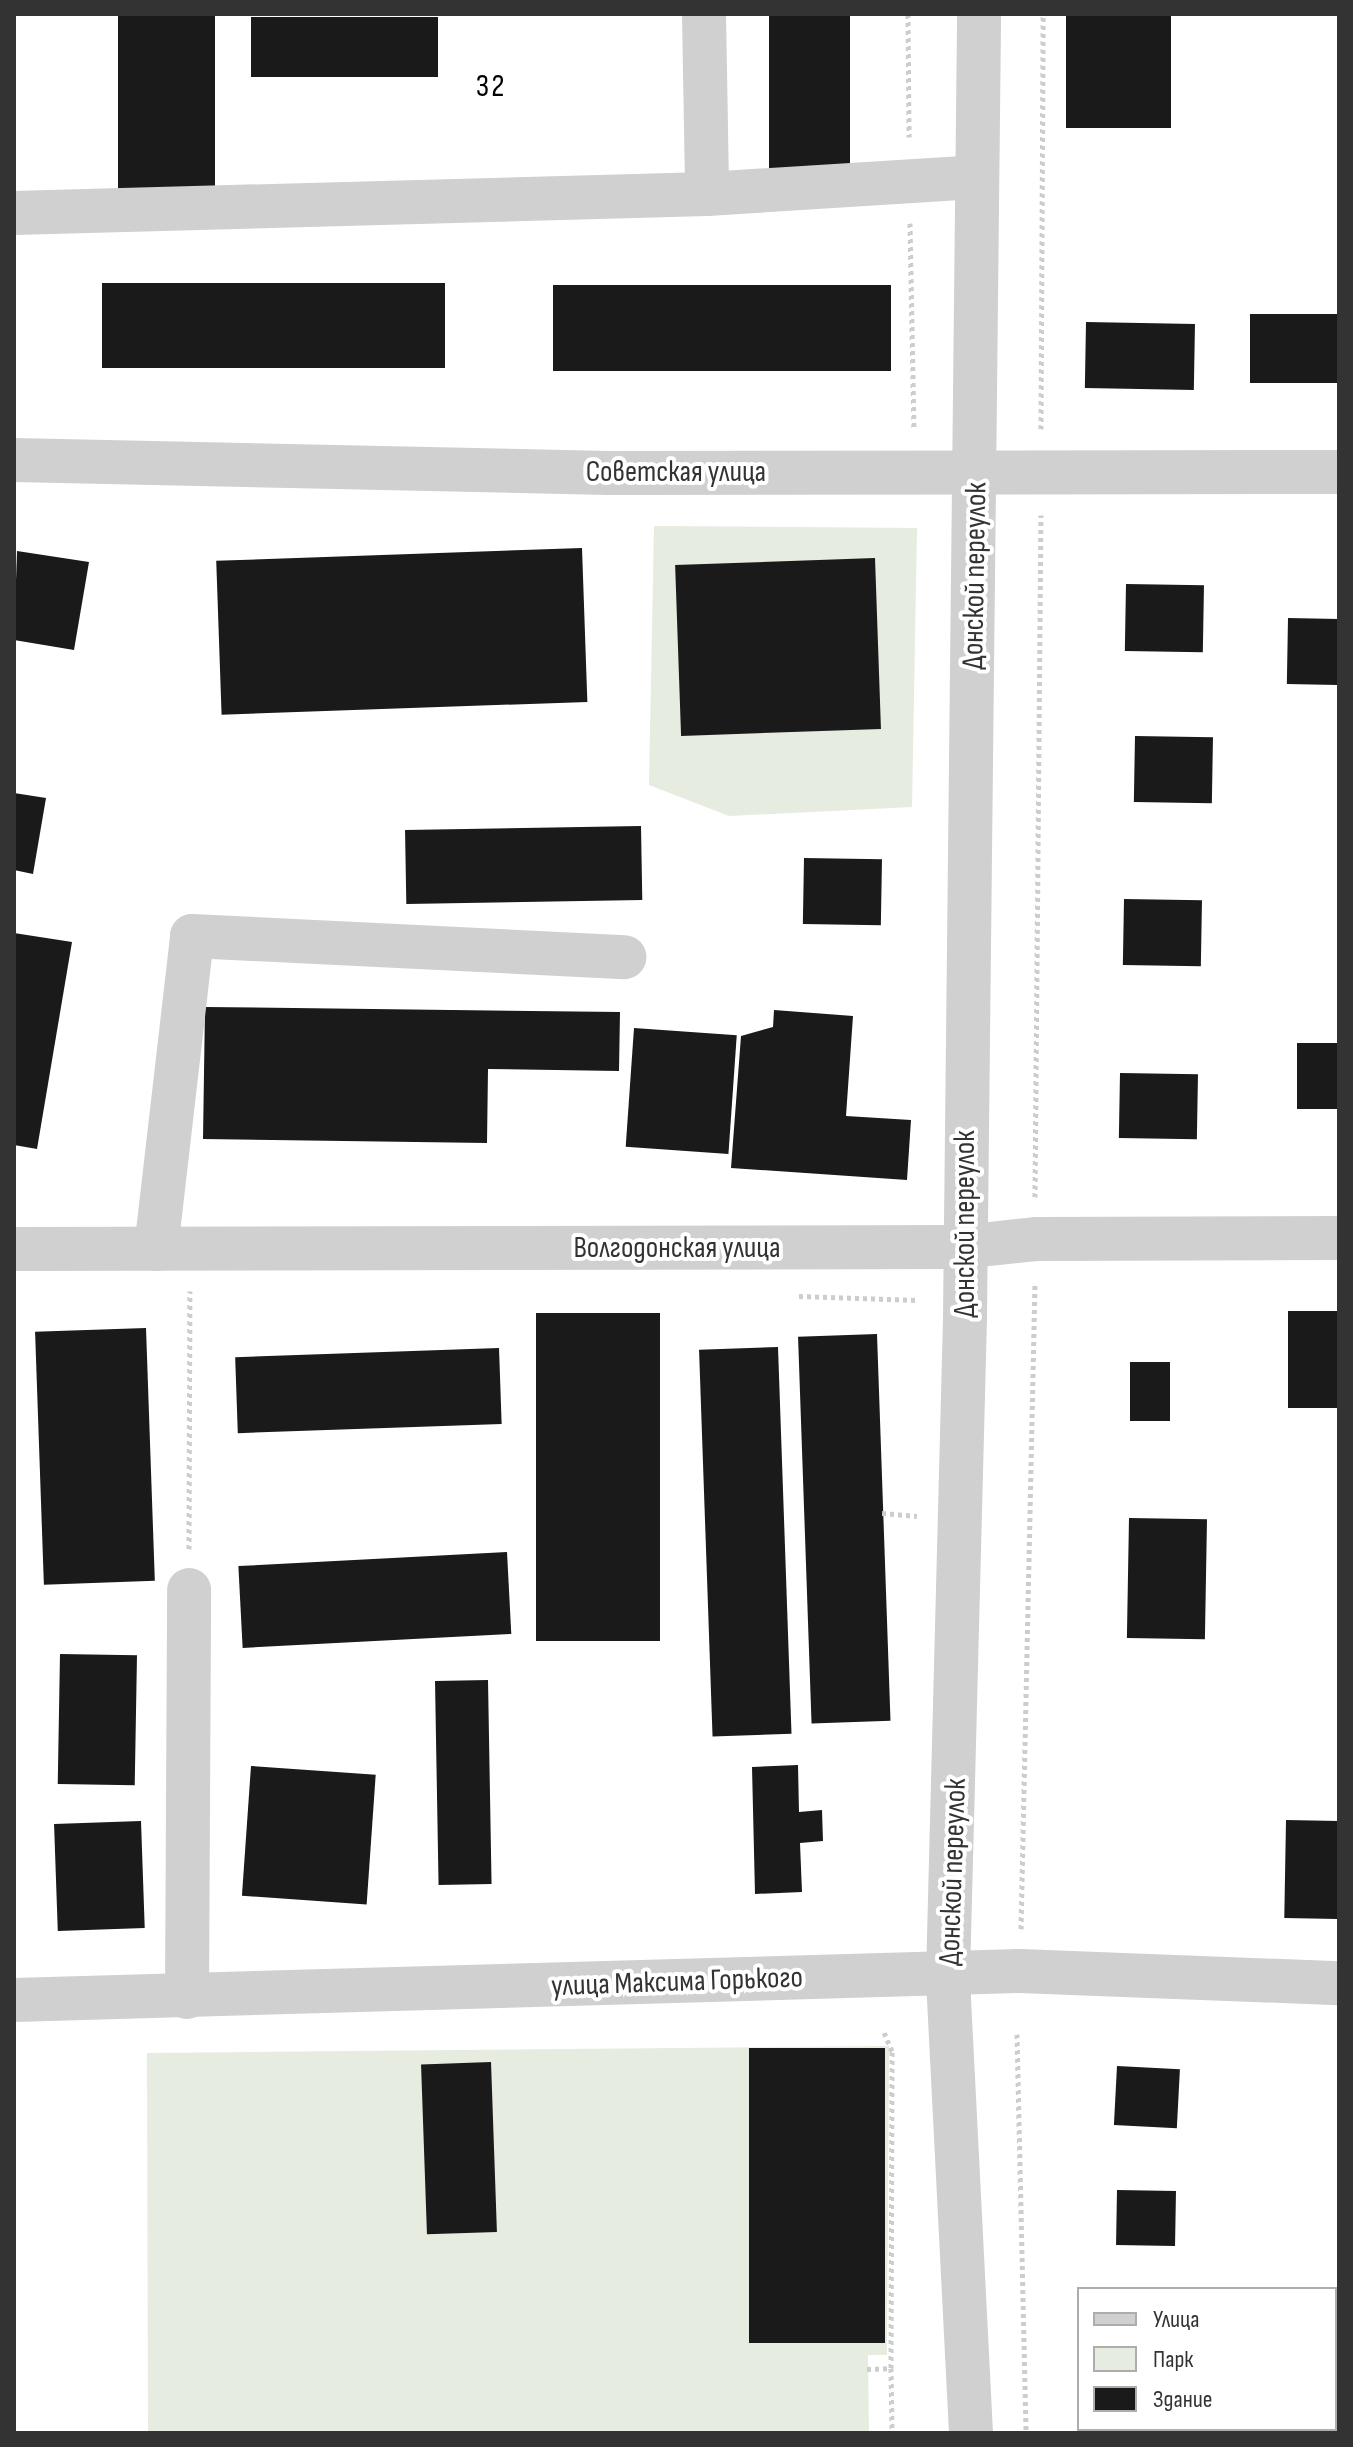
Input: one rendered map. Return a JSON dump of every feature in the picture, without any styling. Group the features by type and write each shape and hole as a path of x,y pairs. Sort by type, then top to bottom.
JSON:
{"street":[{"path":"704,14 707,194"},
{"name":"Донской переулок","path":"971,2433 948,1976 959,1730 962,1247 977,469 975,177 979,14"},
{"path":"14,213 707,194 910,186 975,177"},
{"name":"Советская улица","path":"14,460 915,471 1339,472"},
{"path":"179,1262 192,936 624,957"},
{"name":"Волгодонская улица","path":"14,1249 179,1262 962,1247 1036,1239 1339,1238"},
{"path":"187,1997 189,1590"},
{"name":"улица Максима Горького","path":"14,2000 948,1976 1020,1971 1339,1983"}],"path":[{"path":"908,14 915,471"},
{"path":"1021,1941 1036,1239 1043,14"},
{"path":"179,1262 206,1289"},
{"path":"179,1262 189,1590"},
{"path":"791,1296 918,1297 918,1313"},
{"path":"922,1501 923,1533"},
{"path":"882,1513 922,1517"},
{"path":"884,2032 892,2051 892,2433"},
{"path":"1017,2034 1026,2433"},
{"path":"867,2369 891,2368"}],"green space":[{"path":"654,526 917,528 912,807 729,816 649,785"},
{"path":"889,2046 887,2355 868,2355 869,2433 148,2433 147,2053"}],"building":[{"path":"118,14 215,14 215,193 118,193"},
{"path":"769,14 850,14 850,180 769,180"},
{"path":"1066,14 1171,14 1171,128 1066,128"},
{"path":"251,17 438,17 438,77 251,77"},
{"path":"102,283 445,283 445,368 102,368"},
{"path":"553,285 891,285 891,371 553,371"},
{"path":"1250,314 1339,314 1339,383 1250,383"},
{"path":"1086,322 1195,324 1194,390 1085,388"},
{"path":"582,548 587,702 222,715 216,561"},
{"path":"17,551 89,562 74,650 14,640"},
{"path":"875,558 881,729 681,736 675,565"},
{"path":"1126,584 1204,585 1203,652 1125,651"},
{"path":"1288,618 1339,619 1338,685 1287,684"},
{"path":"1135,736 1213,737 1212,803 1134,802"},
{"path":"14,793 46,798 33,874 14,870"},
{"path":"641,826 642,900 406,904 405,830"},
{"path":"804,858 882,859 881,925 803,924"},
{"path":"1124,899 1202,900 1201,966 1123,965"},
{"path":"14,933 72,942 37,1149 14,1145"},
{"path":"205,1007 620,1012 619,1071 488,1069 487,1143 203,1139"},
{"path":"774,1010 853,1016 846,1116 911,1120 907,1180 731,1168 741,1036 773,1027"},
{"path":"634,1028 737,1035 728,1154 626,1147"},
{"path":"1297,1043 1339,1043 1339,1109 1297,1109"},
{"path":"1120,1073 1198,1074 1197,1139 1119,1138"},
{"path":"1288,1311 1339,1311 1339,1408 1288,1408"},
{"path":"536,1313 660,1313 660,1641 536,1641"},
{"path":"146,1328 155,1581 44,1585 35,1332"},
{"path":"877,1334 891,1721 812,1724 798,1337"},
{"path":"778,1347 792,1734 713,1737 699,1350"},
{"path":"499,1348 502,1424 238,1433 235,1357"},
{"path":"1130,1362 1170,1362 1170,1421 1130,1421"},
{"path":"1129,1518 1207,1519 1205,1639 1127,1638"},
{"path":"507,1552 511,1634 243,1648 238,1566"},
{"path":"60,1654 137,1655 135,1785 58,1784"},
{"path":"488,1680 492,1884 439,1885 435,1681"},
{"path":"798,1765 799,1812 822,1810 823,1841 800,1843 802,1892 755,1894 752,1767"},
{"path":"251,1766 376,1775 367,1904 242,1896"},
{"path":"1286,1820 1339,1821 1337,1919 1284,1918"},
{"path":"141,1821 145,1928 58,1931 54,1824"},
{"path":"749,2048 885,2048 885,2343 749,2343"},
{"path":"491,2062 497,2232 427,2234 421,2064"},
{"path":"1117,2066 1180,2069 1177,2128 1114,2125"},
{"path":"1117,2190 1176,2191 1175,2246 1116,2245"}],"district":[{"name":"32","path":"491,87"}]}
